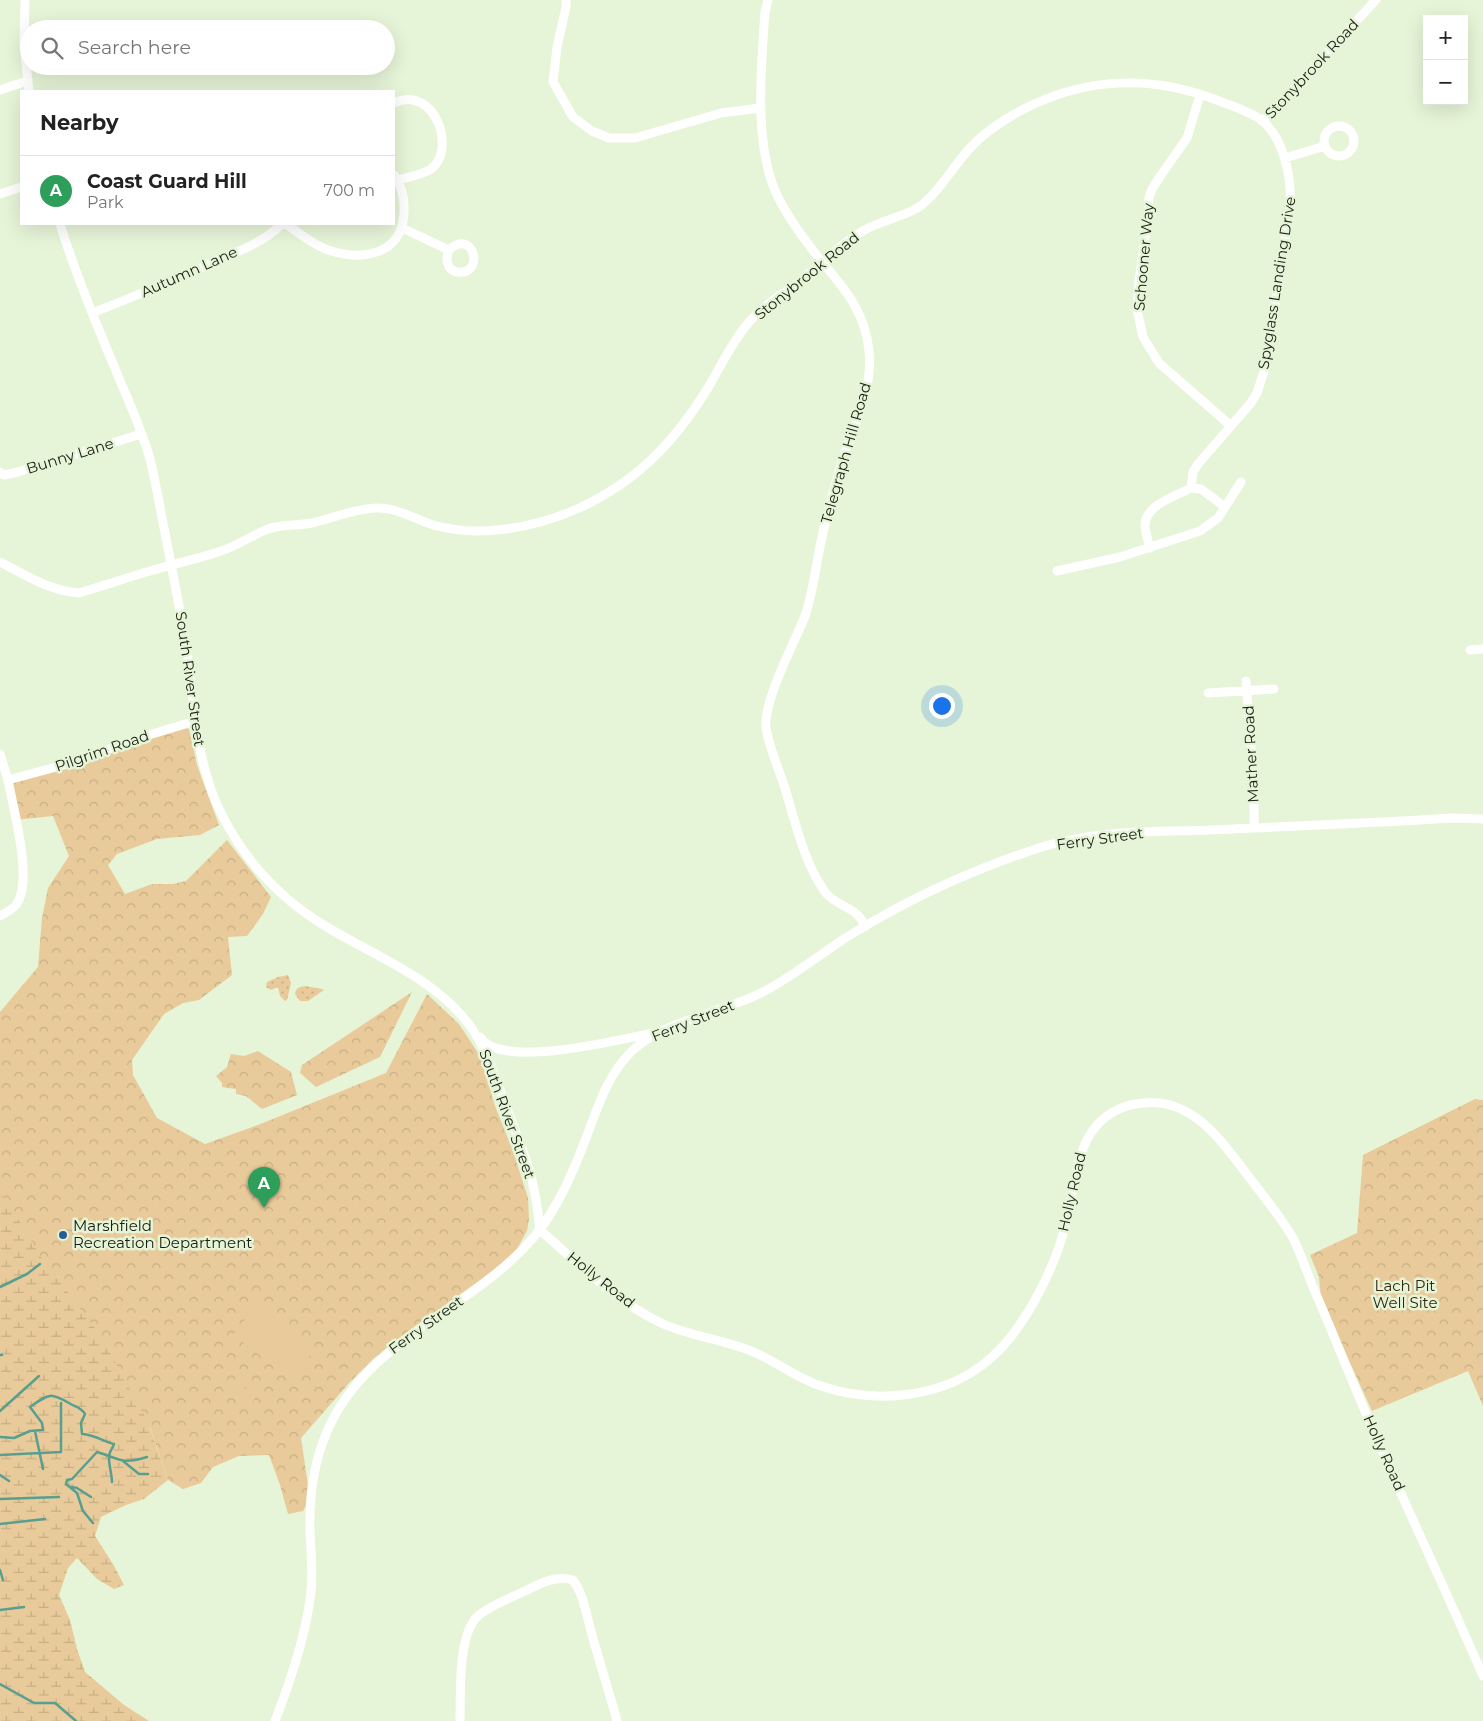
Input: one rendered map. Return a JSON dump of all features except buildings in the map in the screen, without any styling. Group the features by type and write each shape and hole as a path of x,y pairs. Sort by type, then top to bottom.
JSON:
{"street":[{"path":"25,0 25,20"},
{"path":"566,0 553,82 573,117 592,131 609,138 635,138 721,113 760,108"},
{"name":"Telegraph Hill Road","path":"768,0 765,12 760,108 766,165 773,186 786,211 849,294 865,329 870,369 863,408 842,461 825,524 810,601 768,705 766,728 804,850 818,881 827,895 859,915 865,927"},
{"name":"Stonybrook Road","path":"0,562 50,587 79,593 224,550 270,528 310,523 342,514 379,508 437,526 486,530 530,525 576,509 610,493 652,461 689,416 734,342 750,321 780,294 795,285 858,233 920,206 972,145 1000,122 1036,103 1076,88 1109,83 1141,83 1171,87 1241,109 1263,121 1376,0"},
{"path":"27,75 28,90"},
{"path":"0,90 27,80"},
{"name":"Schooner Way","path":"1200,95 1188,138 1161,175 1152,189 1149,198 1137,309 1144,338 1159,363 1231,426"},
{"path":"395,103 409,98 422,103 434,115 442,137 440,157 432,168 396,177 404,196 405,204 402,228 449,250"},
{"name":"Spyglass Landing Drive","path":"1191,488 1193,472 1198,464 1250,404 1257,393 1266,365 1290,207 1290,181 1285,158 1274,136 1263,121"},
{"path":"1285,158 1325,146"},
{"path":"0,194 20,187"},
{"name":"South River Street","path":"60,225 73,266 149,457 172,564 183,627 199,750 215,801 231,832 258,870 274,887 311,917 392,962 429,986 463,1016 479,1040 498,1084 530,1171 535,1191 540,1230"},
{"name":"Autumn Lane","path":"92,313 145,292 246,247 264,238 283,225"},
{"name":"Autumn Lane","path":"286,225 329,250 354,254 367,254 386,249 398,237 402,228"},
{"name":"Bunny Lane","path":"0,472 4,475 18,472 141,434"},
{"path":"1057,571 1120,557 1200,531 1218,518 1241,482"},
{"path":"1150,548 1144,526 1147,514 1152,508 1191,488 1201,489 1225,508"},
{"path":"1470,650 1483,649"},
{"name":"Mather Road","path":"1246,681 1254,792 1254,828"},
{"path":"1208,693 1274,689"},
{"name":"Pilgrim Road","path":"8,780 75,762 139,738 196,721"},
{"path":"0,754 8,780 22,850 23,877 22,890 16,906 0,916"},
{"name":"Ferry Street","path":"276,1721 300,1646 307,1616 312,1574 310,1531 312,1494 324,1437 332,1420 342,1402 368,1371 396,1347 502,1268 540,1230 552,1212 574,1168 611,1077 631,1052 644,1042 662,1032 764,992 865,927 963,877 996,863 1061,842 1123,832 1254,828 1454,818 1483,819"},
{"name":"South River Street","path":"472,1030 489,1045 529,1052 552,1051 662,1032"},
{"name":"Holly Road","path":"540,1230 609,1291 659,1322 680,1331 742,1348 762,1356 794,1375 819,1386 844,1393 870,1397 896,1397 928,1390 977,1369 1000,1350 1024,1318 1038,1295 1056,1257 1072,1201 1081,1148 1088,1135 1102,1121 1115,1112 1133,1104 1151,1103 1173,1106 1191,1113 1203,1122 1222,1142 1280,1217 1295,1242 1308,1278 1390,1470 1483,1676"},
{"path":"460,1721 464,1640 472,1622 490,1608 550,1580 566,1578 574,1580 581,1594 617,1721"}],"green space":[{"path":"180,725 189,729 197,765 219,825 200,835 157,839 117,854 108,865 125,894 152,884 173,884 186,881 227,840 271,897 263,914 247,936 228,937 232,975 199,1000 183,1003 164,1014 132,1060 133,1075 157,1118 205,1144 258,1125 386,1073 427,994 459,1024 480,1056 495,1106 513,1151 528,1198 529,1219 527,1231 514,1254 373,1359 350,1382 301,1438 310,1499 303,1511 288,1514 269,1455 239,1456 213,1467 201,1483 183,1489 168,1480 150,1427 0,1396 0,1012 38,967 42,918 48,888 69,856 53,816 15,820 8,780"},
{"path":"288,975 291,983 287,1000 285,1001 280,996 278,987 271,990 266,987 267,982"},
{"path":"305,986 324,990 308,1001 300,1001 295,992 298,988"},
{"path":"412,992 380,1057 316,1087 300,1073 302,1065"},
{"path":"258,1051 291,1072 297,1095 262,1109 246,1096 236,1094 236,1089 222,1087 222,1083 216,1076 227,1067 231,1054 244,1056"},
{"name":"Lach Pit Well Site","path":"1475,1099 1483,1100 1483,1406 1468,1371 1372,1411 1321,1300 1319,1277 1310,1255 1357,1233 1363,1155"},
{"path":"0,1194 10,1206 42,1258 100,1335 148,1422 168,1480 144,1499 101,1517 95,1536 124,1585 114,1589 97,1579 77,1558 68,1568 59,1595 70,1620 85,1672 124,1705 149,1721 0,1721"},
{"path":"257,1304 315,1349 292,1380 233,1335"},
{"path":"238,1375 248,1382 237,1401 226,1394"},
{"path":"249,1383 260,1390 249,1408 238,1401"}],"waterway":[{"path":"0,1287 27,1274 40,1264"},
{"path":"0,1411 39,1376"},
{"path":"0,1437 14,1438 30,1431 43,1430 42,1423 30,1407 45,1397 57,1397 80,1408 85,1414 81,1423 82,1434 114,1444 109,1458 112,1482"},
{"path":"0,1455 61,1452 61,1403"},
{"path":"35,1431 43,1469"},
{"path":"93,1523 83,1511 77,1493 66,1484 67,1480 72,1479 97,1452 126,1461 147,1457"},
{"path":"123,1461 139,1474 148,1474"},
{"path":"0,1475 9,1481"},
{"path":"72,1487 91,1497"},
{"path":"0,1499 59,1497"},
{"path":"0,1524 45,1519"},
{"path":"0,1570 3,1580"},
{"path":"0,1610 24,1607"},
{"path":"0,1684 34,1703 55,1703 76,1721"}],"place":[{"name":"Coast Guard Hill","path":"264,1208"},
{"name":"Marshfield Recreation Department","path":"63,1235"}]}
